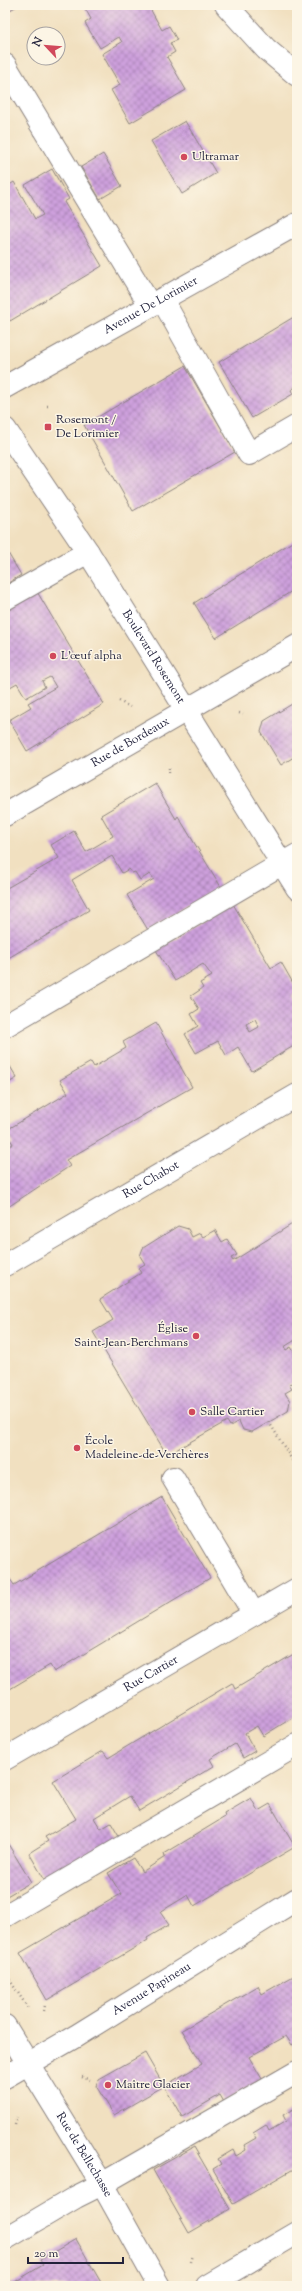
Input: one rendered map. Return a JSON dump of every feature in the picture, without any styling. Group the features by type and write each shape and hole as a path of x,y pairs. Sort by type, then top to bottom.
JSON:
{"street":[{"path":"226,5 266,49 297,75"},
{"path":"5,66 156,302 249,454 297,426"},
{"name":"Avenue De Lorimier","path":"5,387 156,302 296,228"},
{"name":"Boulevard Rosemont","path":"5,429 88,552 187,709 290,860 297,888"},
{"path":"5,599 88,552"},
{"name":"Rue de Bordeaux","path":"5,815 297,646"},
{"path":"5,1026 290,860"},
{"name":"Rue Chabot","path":"5,1265 297,1095"},
{"path":"173,1478 254,1614"},
{"name":"Rue Cartier","path":"5,1759 297,1589"},
{"path":"5,1916 297,1745"},
{"name":"Avenue Papineau","path":"5,2077 82,2032 297,1899"},
{"name":"Rue de Bellechasse","path":"5,2026 102,2184 159,2286"},
{"path":"5,2239 76,2197 102,2184 297,2072"},
{"path":"207,2286 297,2233"}],"path":[{"path":"119,701 130,707"},
{"path":"239,713 243,714"},
{"path":"169,765 169,773"},
{"path":"269,1422 297,1468"},
{"path":"44,2012 45,2005"},
{"path":"82,2078 90,2080"},
{"path":"16,2125 18,2117"}],"building":[{"path":"5,5 16,5 17,6 5,13"},
{"path":"83,5 148,5 162,30 169,26 177,40 170,43 175,52 167,57 186,90 130,123 111,90 120,85 102,54 122,42 119,37 100,48 85,23 91,19"},
{"name":"Ultramar","path":"185,121 216,173 182,194 151,141"},
{"path":"103,154 122,186 100,199 81,167"},
{"path":"52,169 69,199 64,202 102,266 10,321 5,313 5,188 14,182 35,219 43,215 25,185"},
{"path":"297,315 297,386 291,390 293,394 252,418 219,362"},
{"path":"185,366 235,452 133,511 84,425"},
{"path":"297,539 297,588 216,638 194,603"},
{"path":"5,548 21,575 5,585"},
{"path":"36,590 104,704 27,751 9,720 31,707 28,703 56,687 50,677 42,681 45,687 26,698 17,683 5,690 5,609"},
{"path":"297,701 297,755 281,765 261,732 264,721"},
{"path":"155,783 176,819 178,816 221,887 148,930 127,895 154,879 150,874 140,880 135,872 132,873 129,869 122,873 112,856 72,880 89,910 5,960 5,889 59,858 51,845 74,831 86,852 113,836 101,815"},
{"path":"233,904 271,968 281,962 297,990 297,994 292,996 297,1005 297,1044 252,1071 238,1047 226,1055 218,1041 196,1053 185,1034 198,1026 191,1014 199,1009 191,996 203,988 200,983 212,976 203,964 175,981 156,950","holes":["255,1019 259,1027 250,1032 246,1024"]},
{"path":"156,1023 192,1087 66,1160 70,1166 8,1207 5,1202 5,1149 13,1144 5,1131 68,1093 60,1080 91,1062 94,1067 126,1048 123,1042"},
{"path":"5,1058 17,1078 5,1085"},
{"name":"Église Saint-Jean-Berchmans","path":"297,1221 297,1339 284,1347 286,1350 291,1347 297,1357 295,1364 297,1380 289,1385 292,1389 285,1393 290,1401 288,1411 252,1432 243,1430 239,1421 230,1426 227,1421 167,1455 93,1332 113,1320 100,1299 141,1273 138,1268 145,1264 140,1256 143,1248 178,1226 188,1229 192,1237 200,1233 203,1237 215,1230 222,1242 227,1239 237,1255 231,1258 233,1261"},
{"path":"162,1497 210,1578 54,1672 50,1665 5,1692 5,1583 10,1579 14,1585"},
{"path":"297,1652 297,1715 263,1736 257,1726 245,1733 255,1751 243,1758 235,1744 210,1759 214,1766 139,1811 130,1796 94,1818 101,1829 111,1823 121,1840 47,1884 29,1853 48,1841 45,1837 76,1819 53,1781 103,1751 108,1758 232,1683 235,1689"},
{"path":"251,1798 258,1811 270,1804 295,1847 194,1906 188,1895 160,1912 169,1925 147,1938 148,1940 47,2000 20,1953 121,1894 108,1873 133,1858 142,1872 165,1857 164,1854 225,1817 224,1814"},
{"path":"5,1839 31,1882 5,1897"},
{"path":"297,1974 297,2042 292,2045 286,2036 249,2057 262,2079 224,2102 220,2095 182,2117 164,2086 202,2064 182,2030 258,1986 262,1994"},
{"path":"145,2053 164,2086 114,2115 96,2086 99,2079"},
{"path":"295,2108 297,2113 297,2167 233,2204 213,2169 221,2164 218,2159 233,2150 236,2156 246,2150 244,2145 256,2138 253,2133 266,2125 269,2131 286,2121 283,2115"},
{"path":"194,2147 230,2209 189,2233 153,2170"},
{"path":"76,2239 103,2286 8,2286 43,2265 40,2260"}],"place":[{"name":"Ultramar","path":"184,157"},
{"name":"Rosemont / De Lorimier","path":"48,427"},
{"name":"L’œuf alpha","path":"53,656"},
{"name":"Église Saint-Jean-Berchmans","path":"196,1336"},
{"name":"Salle Cartier","path":"192,1412"},
{"name":"École Madeleine-de-Verchères","path":"77,1448"},
{"name":"Maître Glacier","path":"108,2085"}]}
